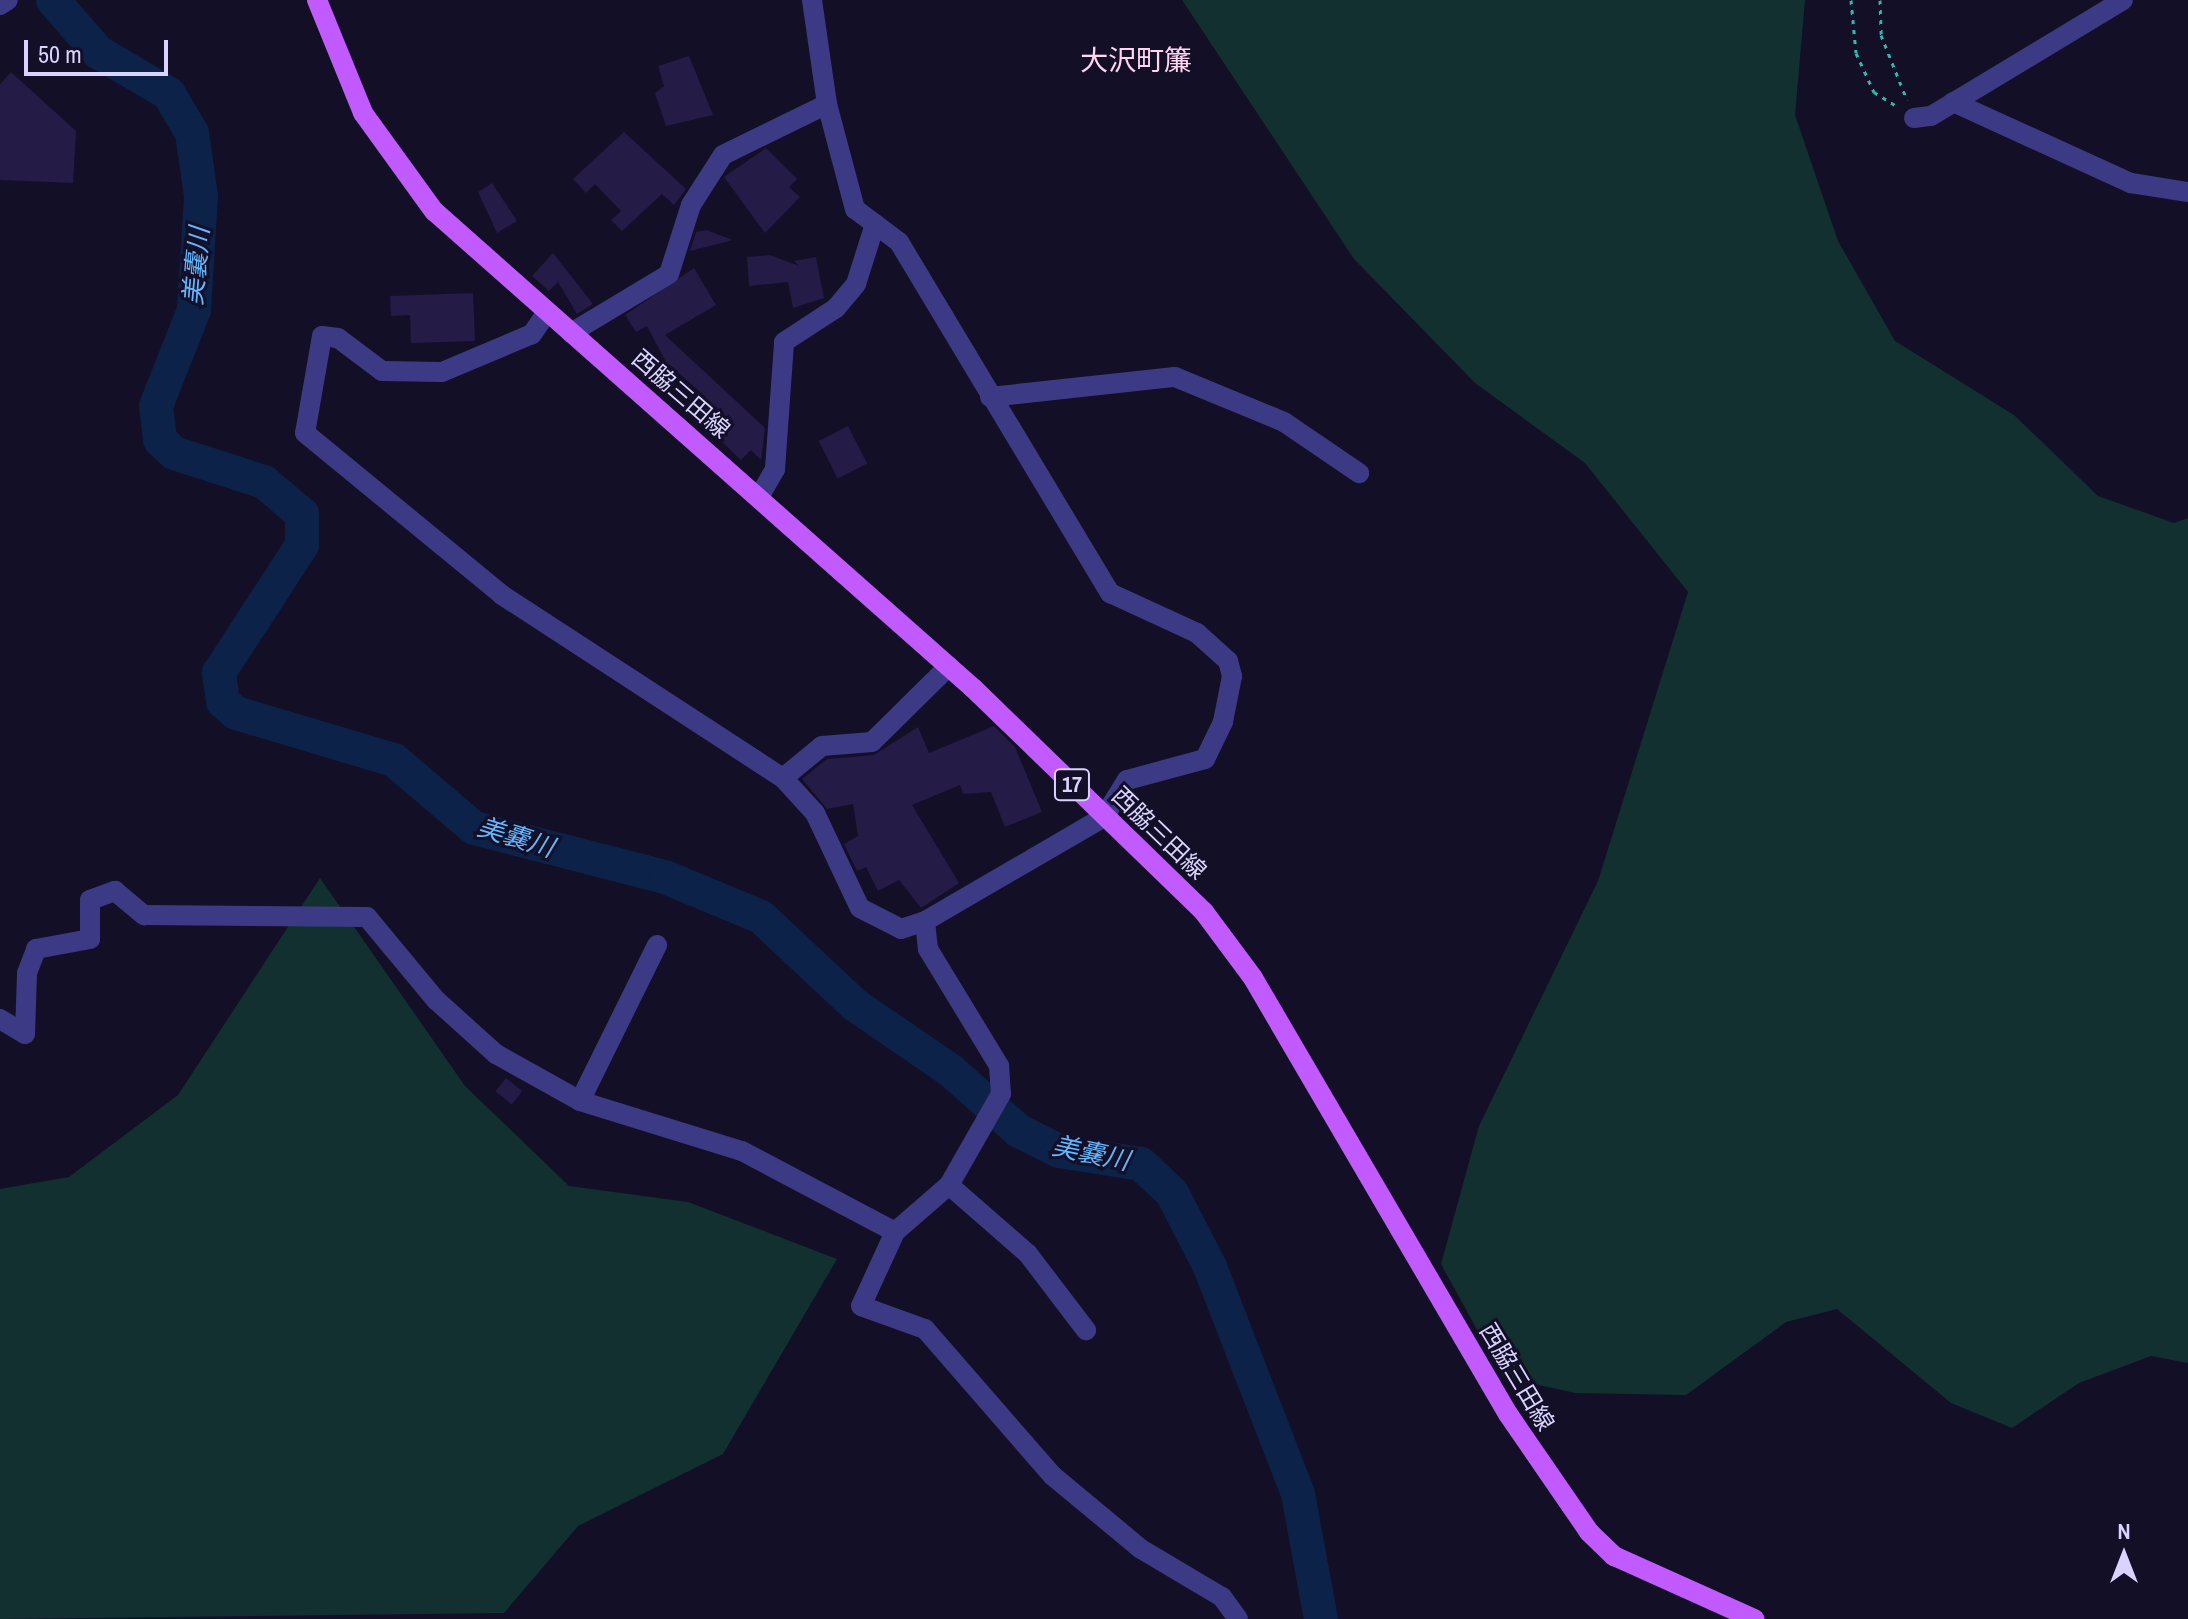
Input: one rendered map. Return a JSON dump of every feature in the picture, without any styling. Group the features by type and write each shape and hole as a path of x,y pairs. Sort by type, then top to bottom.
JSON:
{"main road":[{"name":"西脇三田線","path":"317,0 363,113 395,165 547,312 949,666 1204,912 1253,978 1508,1414 1589,1532 1614,1556 1754,1619"}],"street":[{"path":"0,5 8,0"},
{"path":"547,312 532,334 442,372 382,371 338,338 322,336 305,433 502,595 783,778 815,813 860,908 901,929 925,921 1104,817 1127,780 1205,759 1223,722 1232,676 1228,661 1197,633 1110,593 899,242 875,224 845,192 827,104 812,0"},
{"path":"1914,118 1953,102 2123,0"},
{"path":"1953,102 2131,183 2188,192"},
{"path":"571,333 669,274 691,205 723,155 827,104"},
{"path":"759,497 775,469 784,342 836,308 856,284 875,224"},
{"path":"990,397 1175,377 1284,422 1359,473"},
{"path":"783,778 822,746 872,742 949,666"},
{"path":"0,1019 25,1034 27,973 36,949 90,939 90,900 115,891 144,915 367,917 436,1000 496,1054 580,1101 742,1151 895,1232"},
{"path":"925,921 928,949 999,1066 1001,1094 970,1156 949,1185 895,1232 861,1306 925,1329 1053,1476 1141,1549 1222,1597 1238,1619"},
{"path":"580,1101 657,945"},
{"path":"949,1185 1028,1254 1086,1330"}],"path":[{"path":"1851,0 1856,53 1874,92 1914,118"},
{"path":"1880,0 1881,35 1914,118"}],"green space":[{"path":"1182,0 1805,0 1795,115 1838,241 1895,341 2014,415 2098,496 2174,523 2188,518 2188,1363 2151,1356 2079,1383 2012,1428 1951,1403 1837,1309 1786,1322 1686,1395 1575,1393 1503,1377 1441,1264 1479,1126 1598,881 1688,592 1585,463 1475,383 1354,259"},
{"path":"320,878 465,1086 569,1186 688,1202 837,1259 723,1454 578,1526 504,1613 0,1619 0,1189 69,1177 178,1095"}],"building":[{"path":"689,56 713,115 666,126 655,93 664,86 658,66"},
{"path":"11,72 76,131 73,183 0,180 0,84"},
{"path":"624,132 686,189 674,205 662,194 622,231 611,220 621,211 595,184 586,193 573,179"},
{"path":"766,148 797,179 789,187 800,197 765,233 724,177"},
{"path":"492,183 517,221 497,233 478,192"},
{"path":"706,230 733,240 690,251 696,232"},
{"path":"553,253 593,304 577,314 558,282 549,291 532,276"},
{"path":"770,255 799,266 794,261 816,257 824,298 793,308 788,282 749,286 747,257"},
{"path":"694,268 716,305 665,335 765,428 761,460 751,450 741,460 692,413 706,397 666,362 647,326 636,332 625,315"},
{"path":"473,293 475,341 411,343 410,315 391,316 390,296"},
{"path":"848,426 867,463 838,478 819,441"},
{"path":"994,726 1015,747 1042,812 1005,827 991,792 963,794 960,785 912,805 959,883 921,908 899,880 878,891 866,867 857,871 844,844 858,836 853,804 827,809 802,779 827,759 874,755 918,727 929,753"},
{"path":"506,1078 522,1091 512,1104 495,1091"}],"waterway":[{"name":"美嚢川","path":"53,0 98,52 169,94 192,133 201,196 194,310 156,406 160,440 174,453 264,482 302,514 302,545 219,673 223,702 236,713 394,760 474,828 665,877 761,917 855,1005 950,1070 1019,1131 1059,1151 1141,1164 1172,1193 1210,1267 1298,1494 1321,1619"}],"district":[{"name":"大沢町簾","path":"1136,60"}]}
